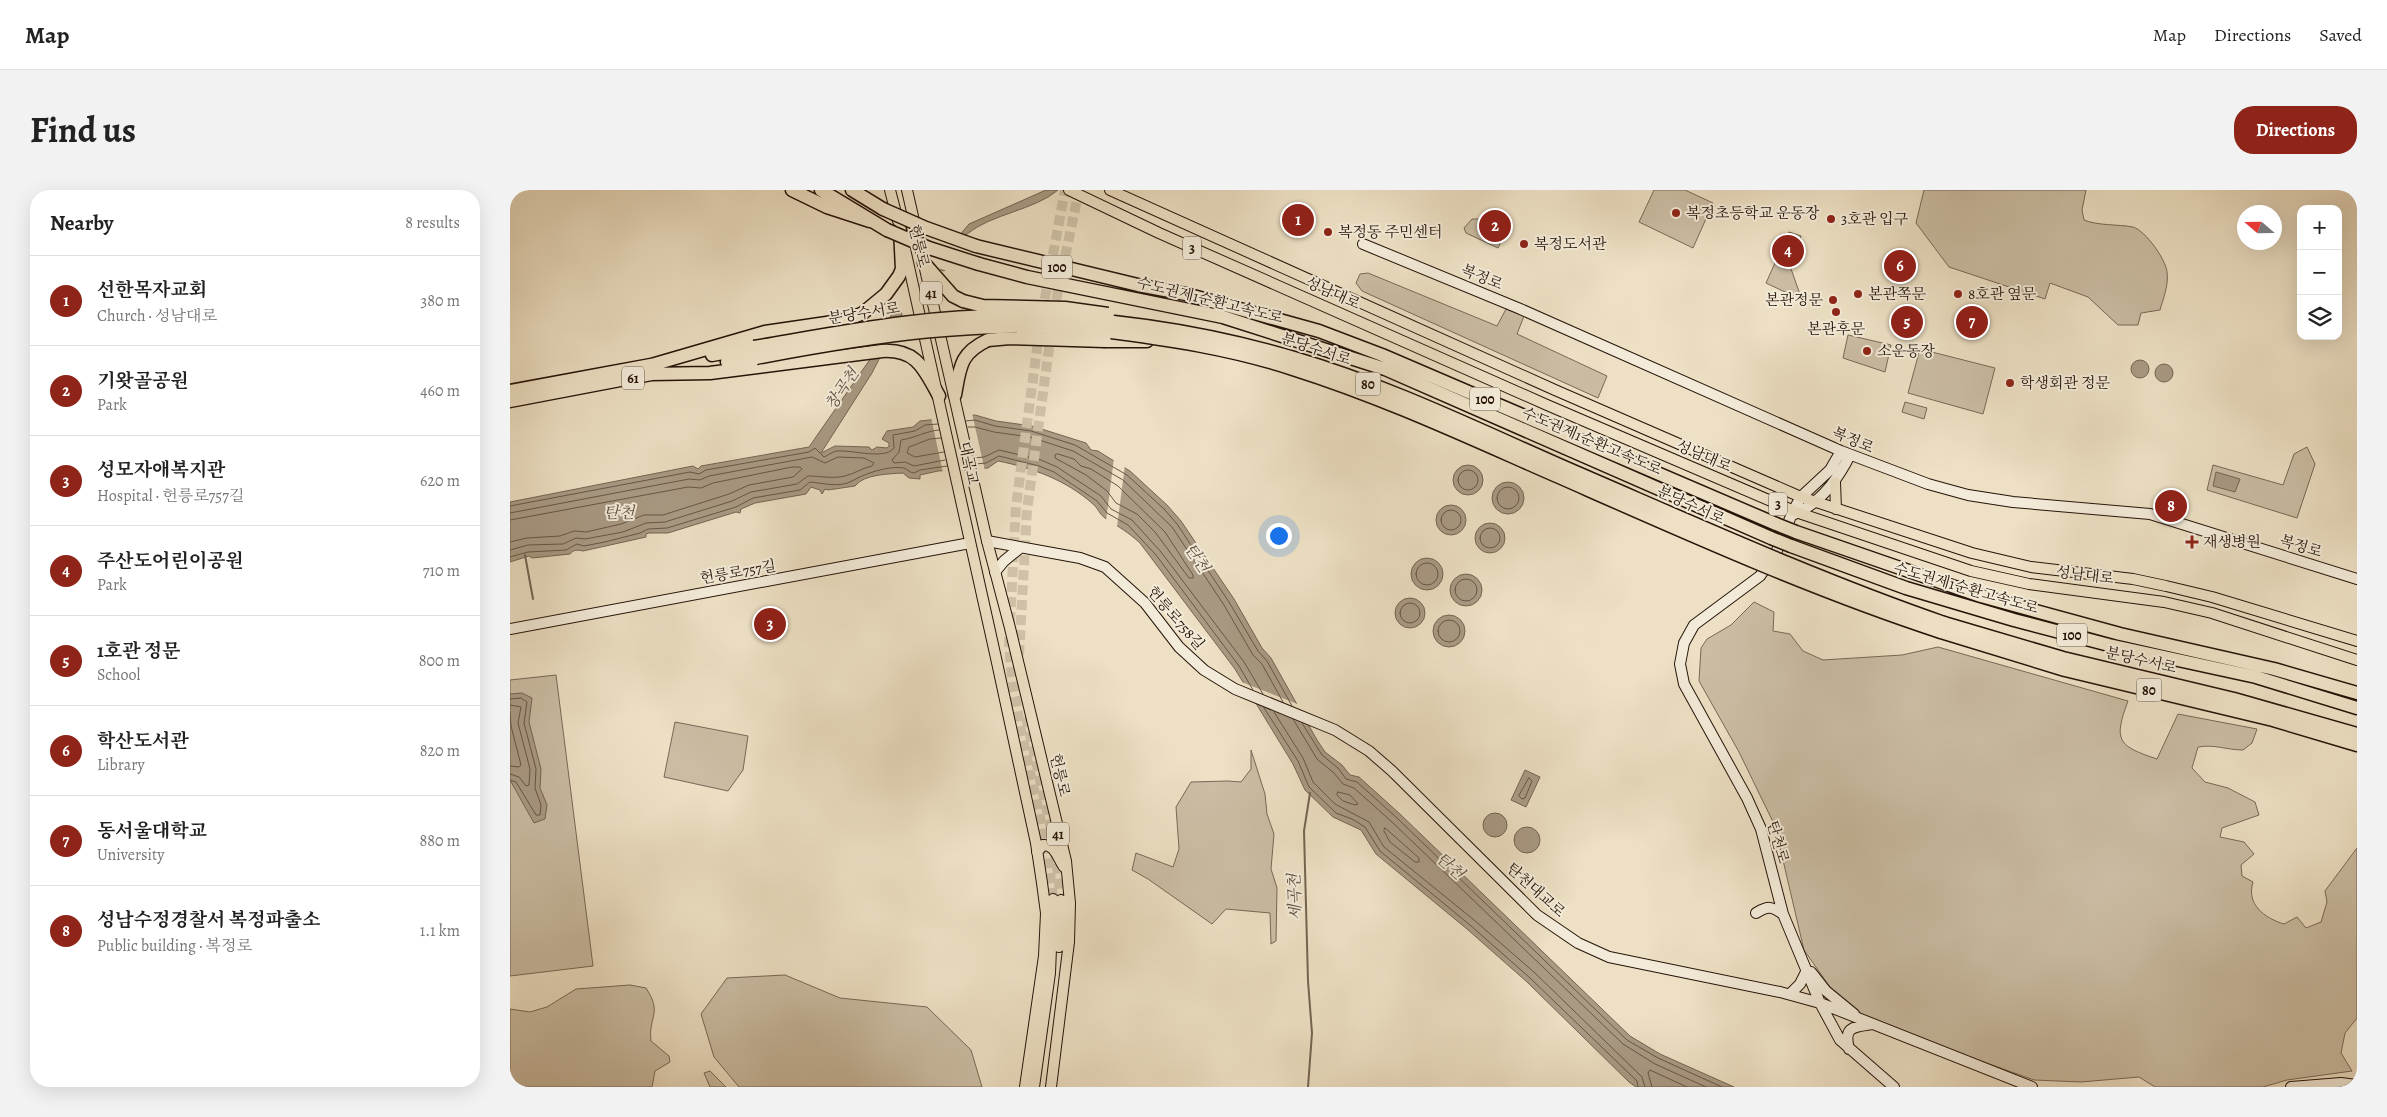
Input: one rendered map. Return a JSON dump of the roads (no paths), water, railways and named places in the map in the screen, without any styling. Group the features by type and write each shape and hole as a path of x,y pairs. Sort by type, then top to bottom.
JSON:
{"highway":[{"path":"792,190 828,207 870,221"},
{"name":"수도권제1순환고속도로","path":"821,190 870,221 894,230 929,248 979,264 1027,277 1223,317 1385,369 1771,538 1906,588 2109,645 2256,677 2357,708"},
{"name":"수도권제1순환고속도로","path":"852,190 883,208 926,228 976,246 1138,285 1186,294 1319,330 1373,351 1776,524 1981,596 2120,634 2274,669 2357,693"},
{"path":"649,370 765,332 846,320 863,312 886,294 902,269 894,230"},
{"path":"924,263 953,296 963,302 983,306 1065,308 1108,314 1177,336"},
{"name":"분당수서로","path":"510,391 649,370 756,357 855,340 967,328 1024,327 1177,336 1291,368 1358,392 1437,424 1819,590 1943,628 2065,670 2273,720 2357,745"},
{"path":"955,395 961,363 976,346 988,340 1010,338 1177,336"},
{"path":"756,357 882,351 904,353 918,361 925,370 938,396"},
{"name":"분당수서로","path":"510,400 649,370"},
{"name":"분당수서로","path":"1943,628 2234,699 2357,734"}],"main road":[{"name":"헌릉로","path":"890,190 894,230 938,396"},
{"name":"헌릉로","path":"907,190 955,395"},
{"name":"성남대로","path":"1110,190 1547,386 1801,497 1972,553 2031,567 2133,579 2166,586 2212,597 2357,641"},
{"name":"성남대로","path":"1070,191 1160,233 1795,513 1971,571 2029,584 2164,602 2212,613 2357,660"},
{"name":"대곡교","path":"955,395 987,537"},
{"name":"대곡교","path":"938,396 970,540"},
{"path":"1835,482 1836,508"},
{"name":"헌릉로","path":"987,537 1066,870 1070,903 1068,957 1051,1087"},
{"name":"41","path":"970,540 1037,852 1046,913 1044,956 1025,1087"},
{"path":"1037,852 1043,845 1052,847 1066,870"},
{"path":"1034,1087 1050,973 1057,899 1057,973 1041,1087"}],"street":[{"name":"복정로","path":"1363,244 1518,308 1846,453 1928,484 1968,495 2013,502 2150,514 2357,579"},
{"name":"탄천로","path":"1846,453 1824,477 1801,497 1776,553 1760,576 1694,625 1684,643 1680,664 1684,684 1748,798 1761,829 1783,914 1820,1003 1840,1040 1894,1087"},
{"path":"1795,513 1814,501 1835,482 1846,453"},
{"name":"헌릉로758길","path":"987,537 1020,548 1080,558 1105,567 1145,603 1188,656 1204,670 1235,689 1335,730"},
{"name":"헌릉로757길","path":"510,629 970,540"},
{"path":"995,572 1004,561 1020,548"},
{"name":"탄천대교로","path":"1335,730 1369,751 1392,771 1537,915 1578,943 1609,956 1785,993 1820,1003"},
{"path":"1756,913 1767,907 1772,907 1783,914"},
{"path":"1799,953 1826,991 1859,1018"},
{"path":"1785,993 1800,984 1806,972"},
{"path":"1820,1003 2032,1087"},
{"path":"1849,1049 1848,1032 1852,1028 1873,1024"},
{"path":"2291,1087 2341,1083 2357,1085"}],"water":[{"path":"1046,190 1058,190 1048,197 977,227 967,234 947,268 944,271 941,270 939,260 969,224"},
{"name":"탄천","path":"896,308 900,309 902,314 872,373 821,453 835,446 869,447 872,450 877,447 887,448 889,443 882,439 887,431 913,427 920,421 975,415 996,421 1032,426 1086,443 1091,450 1098,451 1130,471 1167,505 1181,521 1234,599 1262,648 1271,658 1325,752 1342,765 1350,775 1359,777 1400,814 1630,1036 1660,1054 1734,1087 1636,1087 1629,1082 1527,982 1467,929 1376,854 1361,830 1333,817 1305,790 1293,764 1235,669 1140,543 1103,517 1095,506 1083,496 1048,476 1024,467 998,461 988,468 938,471 920,475 920,479 909,478 903,473 877,475 864,479 855,486 825,489 822,494 820,490 811,487 806,494 755,503 741,509 740,513 736,512 668,533 649,533 646,534 646,537 583,551 578,550 570,554 532,558 529,556 510,562 510,502 693,466 698,469 701,466 809,447 873,355"},
{"path":"2136,360 2144,360 2149,365 2147,376 2136,378 2131,373 2131,365"},
{"path":"2164,364 2170,367 2173,373 2170,379 2164,382 2158,379 2155,373 2158,367"},
{"path":"1468,465 1479,469 1483,480 1479,491 1468,495 1457,491 1453,480 1457,469"},
{"path":"2216,472 2240,479 2235,492 2213,486"},
{"path":"1508,482 1519,487 1524,498 1519,509 1508,514 1497,509 1492,498 1497,487"},
{"path":"1451,505 1462,509 1466,520 1462,531 1451,535 1440,531 1436,520 1440,509"},
{"path":"1490,523 1501,527 1505,538 1501,549 1490,553 1479,549 1475,538 1479,527"},
{"path":"1427,558 1438,563 1443,574 1438,585 1427,590 1416,585 1411,574 1416,563"},
{"path":"1466,574 1477,579 1482,590 1477,601 1466,606 1455,601 1450,590 1455,579"},
{"path":"1410,598 1421,602 1425,613 1421,624 1410,628 1399,624 1395,613 1399,602"},
{"path":"1449,615 1455,616 1460,620 1464,625 1464,637 1460,642 1455,646 1449,647 1443,646 1438,642 1434,637 1433,631 1434,625 1438,620 1443,616"},
{"path":"522,693 532,698 529,722 541,769 540,788 547,805 545,819 534,823 510,780 510,694"},
{"path":"1525,770 1540,777 1526,807 1511,800"},
{"path":"1495,813 1504,816 1507,825 1504,834 1495,837 1486,834 1483,825 1486,816"},
{"path":"1527,827 1536,831 1540,840 1536,849 1527,853 1518,849 1514,840 1518,831"}],"waterway":[{"path":"525,555 533,599"},
{"name":"세곡천","path":"1308,1087 1312,1033 1308,981 1304,831 1310,793"}],"tunnel":[{"path":"1042,314 1065,190"},
{"path":"1053,315 1079,190"},
{"path":"1010,622 1016,506 1039,334"},
{"path":"1019,655 1027,510 1051,334"},
{"path":"1009,637 1016,703 1043,833 1053,899"},
{"path":"1026,717 1054,842 1061,900"}],"place":[{"name":"복정초등학교 운동장","path":"1676,213"},
{"name":"3호관 입구","path":"1831,219"},
{"name":"선한목자교회","path":"1298,220"},
{"name":"기왓골공원","path":"1495,226"},
{"name":"복정동 주민센터","path":"1328,232"},
{"name":"복정도서관","path":"1524,244"},
{"name":"주산도어린이공원","path":"1788,251"},
{"name":"학산도서관","path":"1900,266"},
{"name":"본관쪽문","path":"1858,294"},
{"name":"8호관 옆문","path":"1958,294"},
{"name":"본관정문","path":"1833,300"},
{"name":"본관후문","path":"1836,312"},
{"name":"1호관 정문","path":"1907,322"},
{"name":"동서울대학교","path":"1972,322"},
{"name":"소운동장","path":"1867,351"},
{"name":"학생회관 정문","path":"2010,383"},
{"name":"성남수정경찰서 복정파출소","path":"2171,506"},
{"name":"재생병원","path":"2192,542"},
{"name":"성모자애복지관","path":"770,624"}],"water label":[{"name":"창곡천","path":"842,389"}]}
